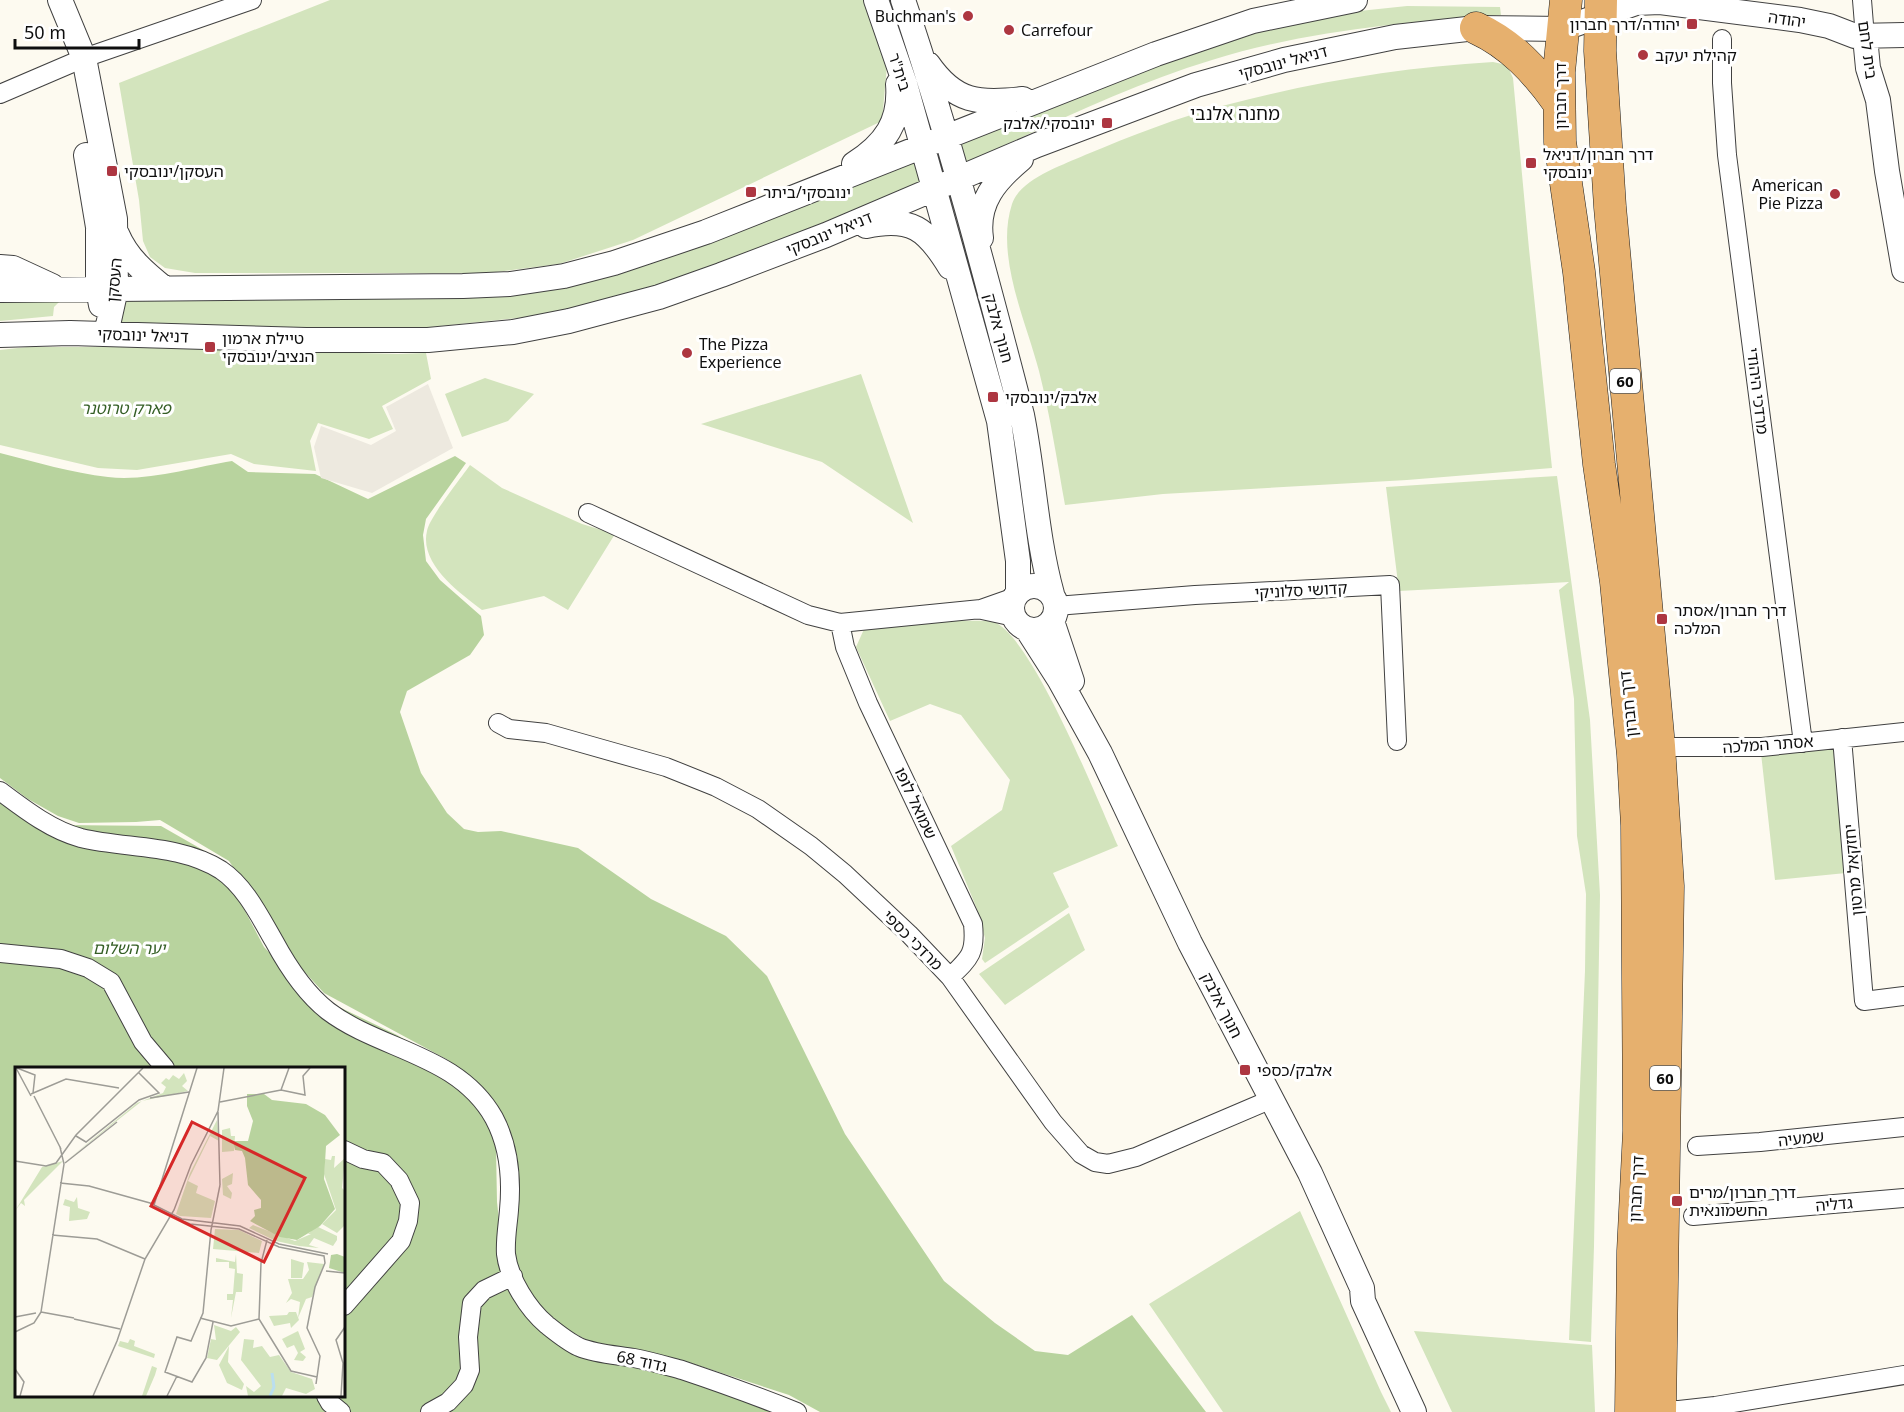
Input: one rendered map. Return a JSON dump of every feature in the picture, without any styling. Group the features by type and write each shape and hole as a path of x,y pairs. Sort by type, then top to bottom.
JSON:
{"highway":[{"name":"דרך חברון","path":"1600,8 1610,207 1646,751 1638,825 1639,1131 1633,1251 1645,1411"},
{"name":"דרך חברון","path":"1565,10 1558,102 1564,177 1580,272 1601,474 1616,582 1646,751"},
{"path":"1476,28 1517,54 1539,76 1558,102"}],"street":[{"name":"העסקן","path":"46,0 77,61 107,289"},
{"name":"העסקן","path":"60,0 77,61 117,234 107,289 106,334"},
{"path":"0,94 77,61 252,0"},
{"name":"בית\"ר","path":"876,0 922,145"},
{"name":"בית\"ר","path":"903,0 946,136"},
{"path":"0,290 463,286 510,284 564,276 614,263 706,232 1156,54 1253,21 1355,0"},
{"name":"בית לחם","path":"1862,0 1868,68 1895,170 1904,270"},
{"name":"יהודה","path":"1600,8 1660,2 1800,20 1856,36 1899,36"},
{"name":"דניאל ינובסקי","path":"0,335 106,334 306,340 428,340 513,332 569,321 659,297 826,235 1037,145 1196,85 1284,60 1395,37 1476,28 1565,10 1600,8"},
{"name":"בית לחם","path":"1878,100 1883,54 1899,36"},
{"name":"מרדכי היהודי","path":"1722,39 1722,83 1727,154 1803,743"},
{"path":"920,52 944,84 969,99 1000,102 1049,96"},
{"path":"818,188 865,157 883,140 894,122 899,100 897,61"},
{"name":"חנוך אלבק","path":"946,136 1022,415 1029,449 1042,557 1068,670 1100,753"},
{"name":"חנוך אלבק","path":"922,145 996,410 1005,453 1018,561 1018,609 1100,753 1199,961 1310,1173 1362,1288 1363,1301 1414,1412"},
{"path":"989,294 980,234 985,201 1000,177 1037,145"},
{"path":"826,235 879,223 897,222 913,227 927,235 940,251 963,290"},
{"path":"117,234 121,244 136,264 165,289"},
{"path":"0,267 13,268 31,275 56,289"},
{"path":"588,513 808,615 840,624 981,609 1018,609 1039,630 1054,607 1039,586 1027,587 1018,609"},
{"name":"קדושי סלוניקי","path":"1054,607 1195,595 1390,585 1397,741"},
{"name":"שמואל לופו","path":"840,624 845,647 868,703 973,924 975,939 970,958 950,977"},
{"name":"מרדכי כספי","path":"498,723 509,729 546,733 666,767 717,787 758,809 811,846 845,874 909,934 950,977 1053,1122 1081,1154 1095,1162 1108,1164 1136,1157 1272,1099"},
{"name":"אסתר המלכה","path":"1646,751 1740,748 1904,732"},
{"name":"יחזקאל מרטון","path":"1842,738 1864,1001 1904,996"},
{"name":"גדוד 68","path":"0,791 48,824 78,837 106,843 160,849 201,861 221,870 247,897 288,966 312,997 330,1012 353,1025 442,1067 481,1098 500,1132 509,1161 506,1256 525,1300 546,1324 580,1347 681,1370 797,1412"},
{"path":"0,953 61,959 88,968 111,982 143,1042 164,1067"},
{"name":"שמעיה","path":"1697,1146 1904,1127"},
{"path":"345,1150 363,1159 383,1163 399,1180 410,1203 408,1221 401,1241 345,1305"},
{"name":"גדליה","path":"1693,1216 1904,1198"},
{"path":"430,1412 448,1402 464,1385 470,1370 468,1337 471,1303 484,1290 513,1276"},
{"name":"חנוך אלבק","path":"1362,1288 1379,1300 1431,1412"},
{"path":"1645,1411 1715,1406 1904,1375"},
{"path":"327,1397 330,1403 341,1412"}],"green space":[{"path":"330,0 863,0 887,65 882,121 633,240 559,264 489,273 195,273 165,268 150,257 143,241 139,200 119,83"},
{"path":"1407,6 1500,7 1501,15 1355,29 1247,50 1148,82 964,164 957,145 1078,91 1260,30 1331,14"},
{"path":"1493,62 1507,65 1513,78 1552,468 1407,480 1163,494 1065,505 1043,388 1014,288 1007,245 1012,204 1024,187 1054,168 1102,148 1172,121 1226,105 1292,89 1359,77"},
{"path":"917,157 921,181 822,224 656,288 601,304 536,316 422,328 114,326 122,299 564,287 683,252"},
{"path":"63,298 54,307 53,316 0,321 0,299"},
{"name":"פארק טרוטנר","path":"27,347 426,353 431,379 382,406 393,429 369,439 318,423 310,441 316,471 254,464 231,454 137,470 98,468 0,445 0,350"},
{"path":"861,374 913,523 822,462 701,424"},
{"path":"485,378 534,394 508,421 462,437 445,394"},
{"path":"0,453 81,473 122,478 154,476 232,461 248,472 315,474 368,499 455,456 466,463 426,519 423,535 426,561 440,580 481,616 484,635 470,655 407,691 400,712 421,773 447,813 464,829 478,832 501,831 578,848 651,899 726,936 767,976 845,1134 944,1281 995,1323 1035,1351 1068,1355 1132,1315 1206,1412 820,1412 789,1395 691,1363 594,1344 563,1327 544,1311 520,1279 515,1261 516,1164 476,1085 448,1060 324,993 275,935 229,861 160,820 79,823 58,816 28,799 0,778"},
{"path":"470,465 502,488 582,524 615,534 568,610 544,596 482,610 453,586 435,566 426,543 429,525"},
{"path":"1557,476 1590,720 1600,895 1591,1342 1569,1340 1585,971 1586,894 1577,836 1574,699 1559,590 1569,582 1399,591 1386,487"},
{"path":"988,621 994,622 1010,634 1045,688 1081,761 1118,846 1053,873 1069,907 985,963 982,959 985,938 977,909 951,846 1002,810 1010,780 961,715 930,704 890,721 856,647 865,627 920,622"},
{"path":"1835,748 1846,873 1775,880 1761,753"},
{"name":"יער השלום","path":"0,790 59,825 161,826 217,858 264,947 306,991 397,1035 448,1066 486,1102 496,1149 497,1202 506,1282 553,1341 572,1349 635,1364 784,1412 0,1412"},
{"path":"1069,913 1085,950 1005,1005 979,974"},
{"path":"1300,1211 1391,1412 1223,1412 1149,1304"},
{"path":"1414,1331 1592,1345 1595,1412 1452,1412"}],"shaded area":[{"path":"428,384 453,448 372,493 321,478 314,447 321,426 371,445 396,431 386,407"}],"place":[{"name":"Buchman's","path":"968,16"},
{"name":"יהודה/דרך חברון","path":"1692,24"},
{"name":"Carrefour","path":"1009,30"},
{"name":"קהילת יעקב","path":"1643,55"},
{"name":"ינובסקי/אלבק","path":"1107,123"},
{"name":"דרך חברון/דניאל ינובסקי","path":"1531,163"},
{"name":"העסקן/ינובסקי","path":"112,171"},
{"name":"ינובסקי/ביתר","path":"751,192"},
{"name":"American Pie Pizza","path":"1835,194"},
{"name":"טיילת ארמון הנציב/ינובסקי","path":"210,347"},
{"name":"The Pizza Experience","path":"687,353"},
{"name":"אלבק/ינובסקי","path":"993,397"},
{"name":"דרך חברון/אסתר המלכה","path":"1662,619"},
{"name":"אלבק/כספי","path":"1245,1070"},
{"name":"דרך חברון/מרים החשמונאית","path":"1677,1201"}],"district":[{"name":"מחנה אלנבי","path":"1235,113"}]}
